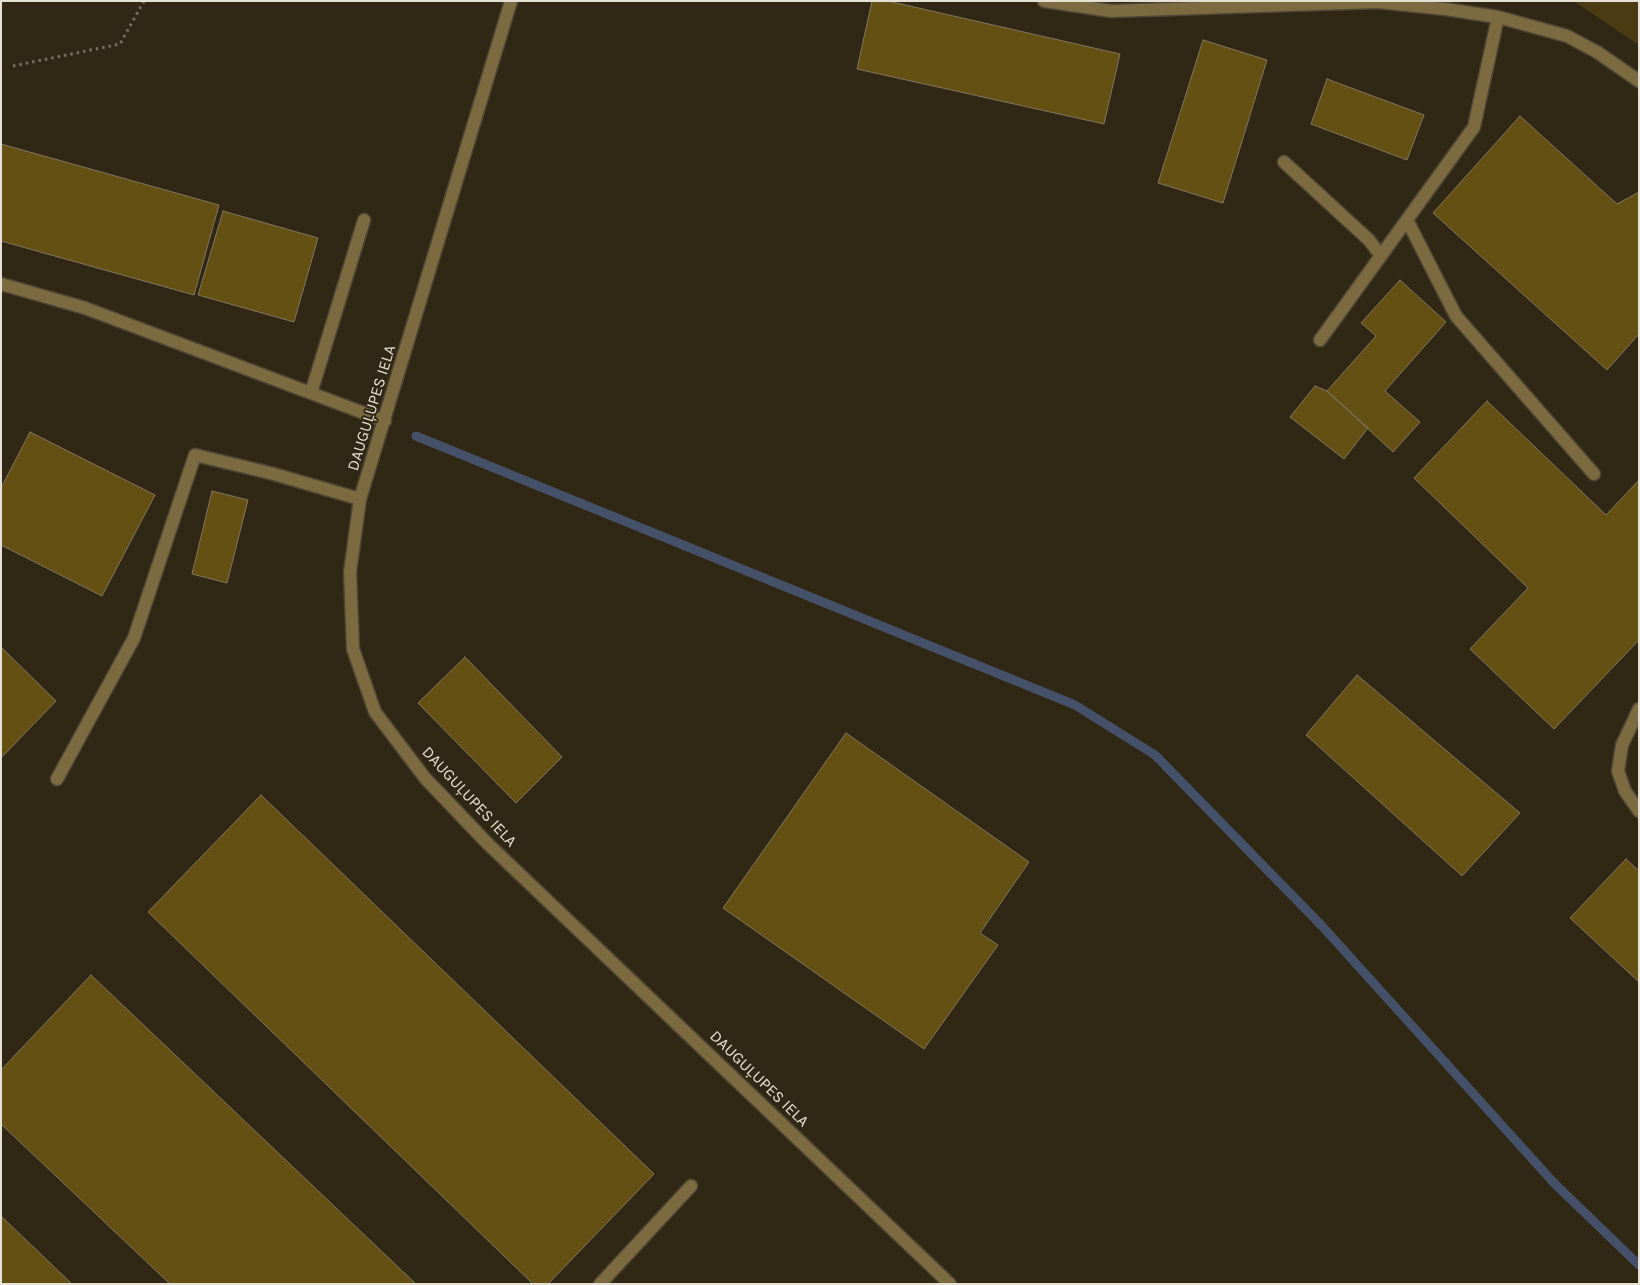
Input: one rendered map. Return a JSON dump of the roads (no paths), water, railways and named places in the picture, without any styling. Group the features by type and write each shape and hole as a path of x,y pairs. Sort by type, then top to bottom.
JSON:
{"street":[{"name":"DAUGUĻUPES IELA","path":"511,1 360,499 350,572 353,649 375,712 425,778 488,844 950,1284"},
{"path":"1044,1 1111,11 1378,2 1498,17 1567,36 1597,52 1639,82"},
{"path":"1320,340 1474,127 1498,17"},
{"path":"1284,162 1368,240 1381,256"},
{"path":"310,393 364,220"},
{"path":"1407,220 1456,316 1594,474"},
{"path":"1,284 85,308 385,421"},
{"path":"57,779 134,638 195,456 360,499"},
{"path":"1639,709 1622,745 1618,771 1625,791 1639,811"},
{"path":"600,1284 691,1186"}],"waterway":[{"path":"416,436 1075,705 1155,755 1322,926 1554,1183 1639,1265"}]}
